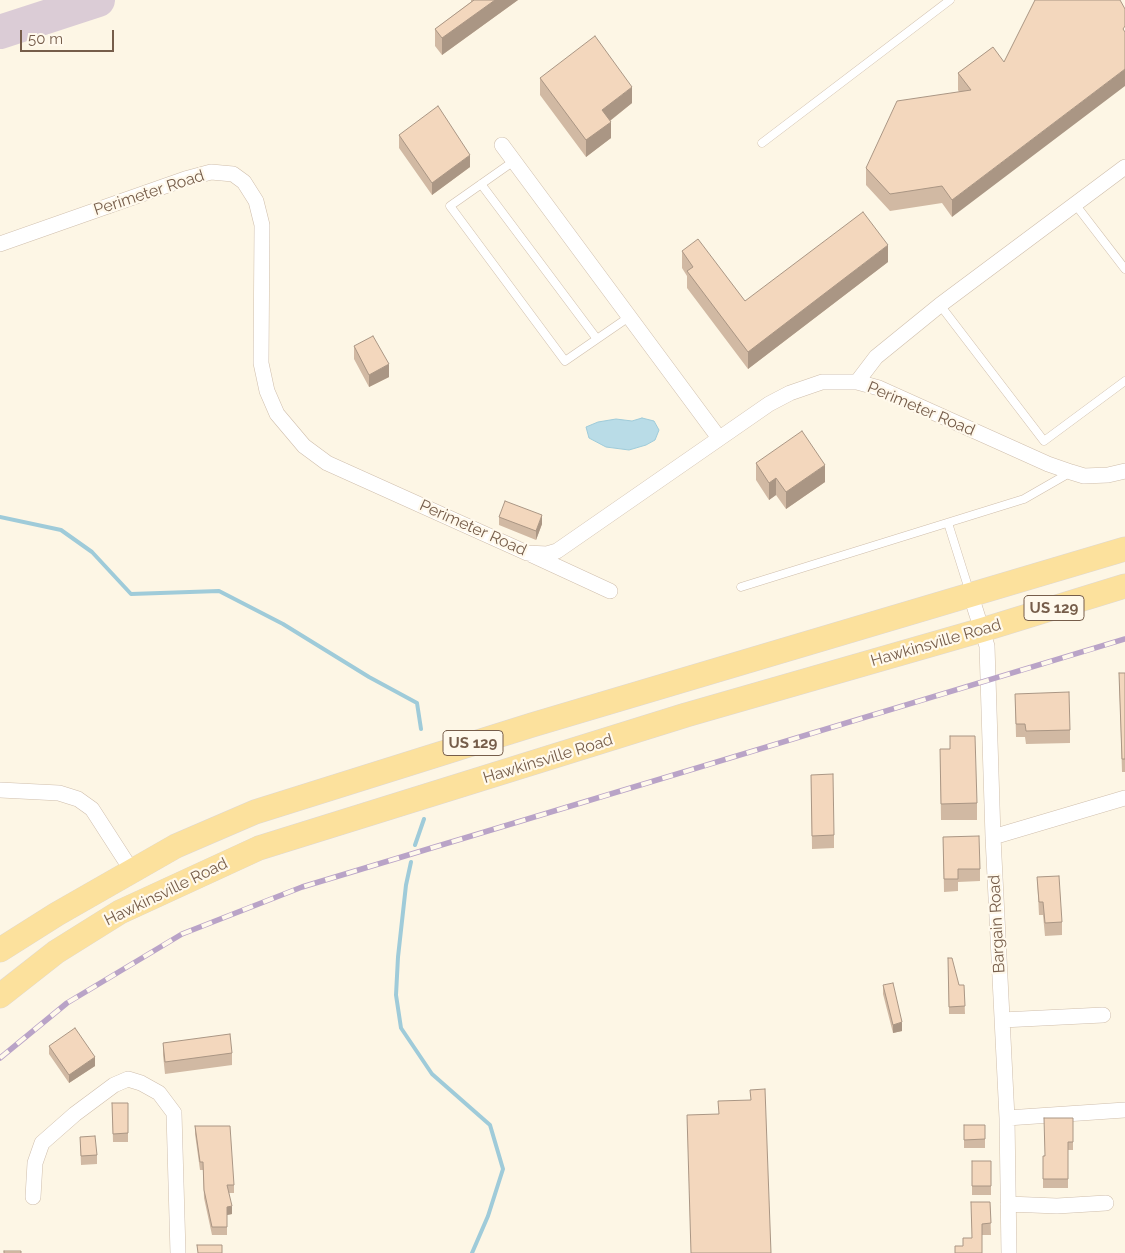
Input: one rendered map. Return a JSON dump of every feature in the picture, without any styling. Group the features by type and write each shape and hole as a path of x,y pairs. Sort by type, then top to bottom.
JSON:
{"main road":[{"name":"Hawkinsville Road","path":"0,950 57,914 176,846 255,812 542,722 1125,550"},
{"name":"Hawkinsville Road","path":"2,991 56,952 120,912 259,848 686,715 982,630 1125,586"}],"street":[{"path":"502,145 719,438"},
{"path":"857,382 876,357 940,306 1125,167"},
{"name":"Perimeter Road","path":"0,244 211,172 233,174 244,182 256,201 262,225 261,363 266,391 277,414 304,446 327,462 527,553 547,554 557,551 769,404 808,385 834,381 857,382 879,388 1048,464 1071,472 1092,476 1125,471"},
{"path":"527,553 610,592"},
{"name":"Bargain Road","path":"971,596 987,646 992,837 1007,1118 1009,1253"},
{"path":"0,790 59,793 78,800 92,809 132,872"},
{"path":"992,837 1125,798"},
{"path":"1002,1020 1103,1015"},
{"path":"34,1197 35,1164 42,1143 62,1124 114,1085 128,1079 141,1083 158,1093 174,1113 178,1253"},
{"path":"1007,1118 1125,1110"},
{"path":"1008,1204 1057,1206 1106,1203"}],"lane":[{"path":"762,143 950,0"},
{"path":"514,161 450,206 565,361 629,317"},
{"path":"481,184 597,339"},
{"path":"1075,204 1125,269"},
{"path":"940,306 1044,441 1125,381"},
{"path":"741,587 1024,499 1071,472"},
{"path":"948,523 971,596"}],"water":[{"path":"642,418 654,421 659,430 655,440 629,450 606,447 589,438 586,427 598,422 616,419 632,421"}],"building":[{"path":"474,0 495,0 442,38 435,29"},
{"path":"1035,0 1120,0 1125,9 1125,26 1123,29 1125,32 1125,69 952,200 942,186 890,194 866,168 897,101 971,90 958,73 993,47 1004,62"},
{"path":"595,36 632,87 602,110 611,122 586,140 540,78"},
{"path":"438,106 470,155 432,183 399,135"},
{"path":"863,212 888,245 748,352 687,271 693,267 682,251 698,239 745,301"},
{"path":"373,336 389,364 369,375 354,346"},
{"path":"802,431 825,465 786,492 776,478 769,483 756,463"},
{"path":"505,501 542,515 536,531 499,517"},
{"path":"1119,673 1125,673 1125,759 1122,759"},
{"path":"1069,692 1070,730 1026,731 1025,724 1016,724 1015,694"},
{"path":"950,736 975,736 977,803 941,804 940,749 950,749"},
{"path":"833,774 834,835 812,836 811,775"},
{"path":"979,836 980,869 958,869 958,879 944,879 943,837"},
{"path":"1059,876 1062,922 1045,923 1043,902 1039,902 1037,877"},
{"path":"948,958 952,958 959,985 964,985 965,1006 949,1007"},
{"path":"893,983 902,1022 893,1025 883,985"},
{"path":"75,1028 95,1057 69,1075 49,1046"},
{"path":"230,1034 232,1053 165,1062 163,1043"},
{"path":"765,1089 771,1253 691,1253 687,1115 719,1114 718,1101 751,1100 750,1090"},
{"path":"112,1103 128,1103 128,1133 113,1134"},
{"path":"1044,1118 1073,1118 1073,1142 1068,1142 1068,1179 1043,1179 1043,1156 1045,1156"},
{"path":"964,1125 985,1125 985,1139 964,1140"},
{"path":"195,1126 230,1126 234,1185 227,1185 232,1206 227,1207 227,1227 212,1227 204,1190 203,1162 200,1162"},
{"path":"95,1136 97,1155 81,1156 80,1137"},
{"path":"972,1161 991,1161 991,1186 972,1186"},
{"path":"971,1202 990,1202 991,1223 982,1224 982,1253 955,1253 955,1246 963,1246 963,1238 972,1238"},
{"path":"197,1245 222,1245 222,1253 198,1253"},
{"path":"4,1251 21,1251 21,1253 4,1253"}],"waterway":[{"path":"0,517 61,530 92,552 131,594 219,591 283,624 369,677 417,703 421,729"},
{"path":"415,845 424,819"},
{"path":"411,862 406,885 398,957 396,995 401,1028 432,1074 490,1125 503,1169 488,1216 472,1253"}],"taxiway":[{"path":"0,32 98,0"}],"railway":[{"path":"0,1058 67,1003 182,934 302,887 1125,639"}]}
